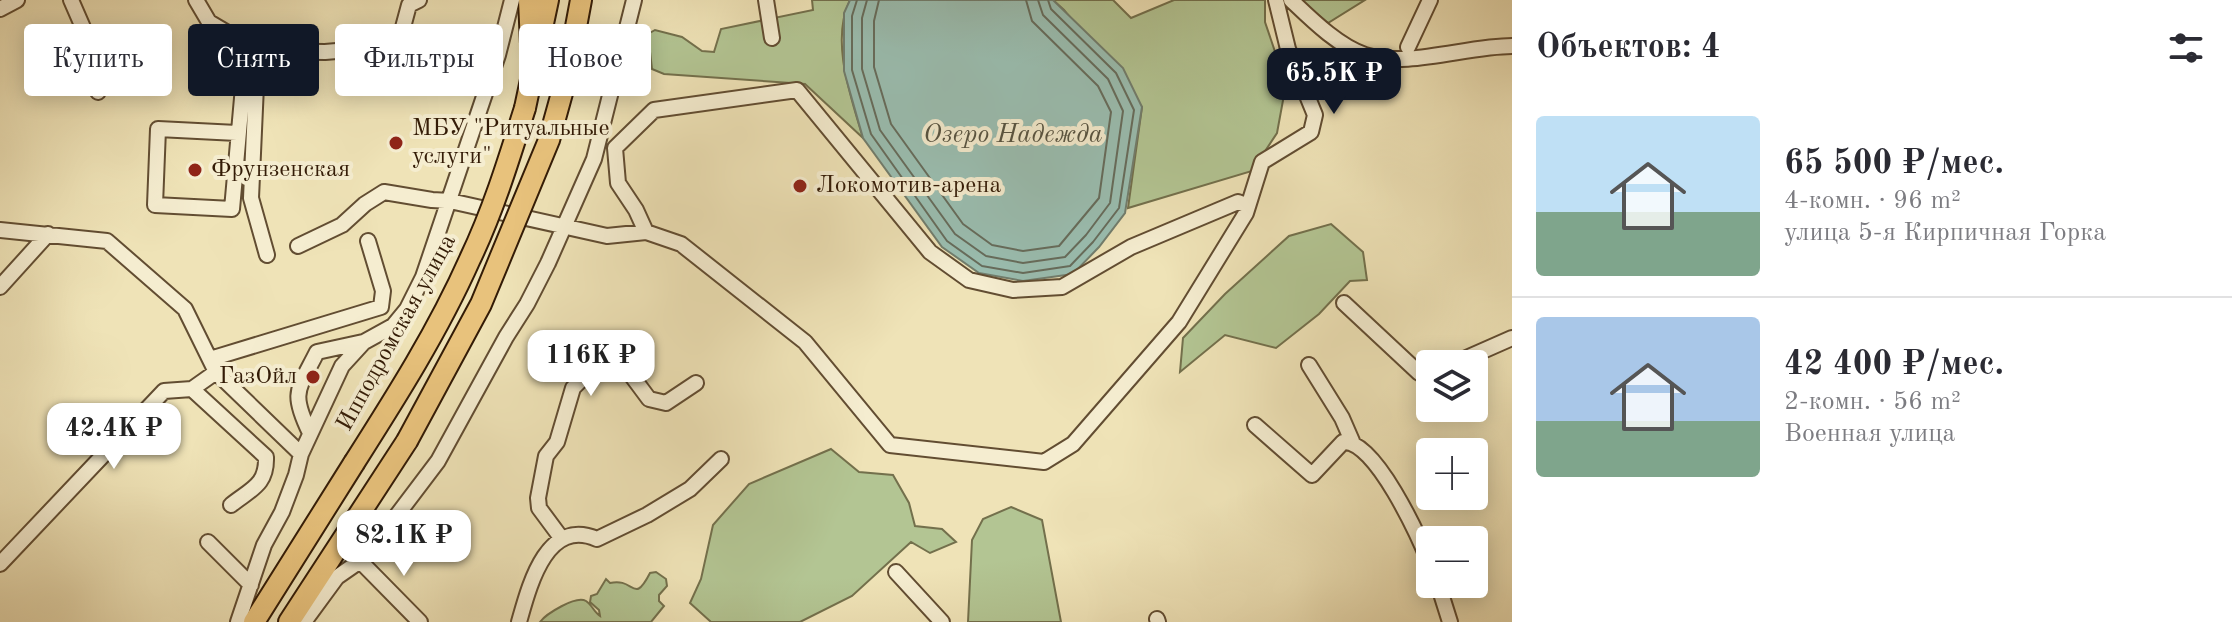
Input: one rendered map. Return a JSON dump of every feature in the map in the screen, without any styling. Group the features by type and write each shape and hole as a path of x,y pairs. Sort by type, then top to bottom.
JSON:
{"highway":[{"path":"529,0 530,24"},
{"name":"Ипподромская улица","path":"543,24 548,0"},
{"path":"578,24 581,0"},
{"path":"582,24 591,0"},
{"name":"Ипподромская улица","path":"254,622 405,383 465,271 494,201 528,96"},
{"path":"289,622 407,441 450,364 487,291 549,140 561,96"}],"street":[{"path":"0,9 17,0"},
{"path":"71,0 81,24"},
{"path":"196,0 212,24"},
{"path":"319,52 372,48 402,31 409,5 419,0"},
{"path":"310,433 298,407 298,390 317,352 364,342 393,326 407,309 423,277 498,55 512,0"},
{"path":"304,622 337,577 360,561 438,461 527,304 594,159 634,0"},
{"path":"766,0 772,38"},
{"path":"298,246 342,225 384,192 450,201 607,236 646,232 681,244 805,342 890,445 1044,462 1073,444 1179,322 1248,206 1262,162 1311,132 1315,115 1288,49 1276,0"},
{"path":"1291,0 1343,43 1363,55 1384,59 1512,46"},
{"path":"1408,47 1430,0"},
{"path":"646,232 618,183 615,148 654,110 797,90 930,252 969,280 1013,290 1062,287 1131,247 1238,202 1248,206"},
{"path":"237,133 158,129 155,205 232,209 242,96"},
{"path":"255,96 251,198 267,255"},
{"path":"0,230 107,241 185,309 213,366 301,454"},
{"path":"0,287 48,234"},
{"path":"0,564 164,391 192,389 213,366 381,307 383,291 368,241"},
{"path":"1344,303 1416,370"},
{"path":"1485,350 1512,338"},
{"path":"238,622 264,545 282,512 310,433 342,366 364,342"},
{"path":"562,539 539,508 538,498 546,456 557,442 573,388 585,376 620,360 649,399 666,403 696,383"},
{"path":"1309,365 1342,418 1352,441 1361,447 1387,481 1416,528"},
{"path":"192,389 266,457 266,472 262,481 231,505"},
{"path":"1255,425 1312,475 1343,442 1352,441"},
{"path":"519,622 534,572 547,552 562,539 586,534 597,539 647,515 690,489 721,459"},
{"path":"208,542 251,585"},
{"path":"360,561 420,622"},
{"path":"896,572 942,622"},
{"path":"1442,598 1450,622"}],"green space":[{"path":"812,0 850,0 844,16 842,51 848,87 863,138 805,84 664,74 652,69 651,32 655,30 682,37 702,51 714,52 721,29 813,10"},
{"path":"1053,0 1113,0 1131,18 1174,0 1265,0 1265,22 1286,84 1277,133 1252,171 1128,208 1142,107"},
{"path":"1300,0 1365,0 1328,23"},
{"path":"1331,224 1363,252 1367,280 1350,281 1319,314 1276,348 1225,335 1180,372 1183,338 1225,294 1289,236"},
{"path":"831,449 859,472 893,475 909,503 915,526 942,529 956,542 930,553 911,542 852,596 800,622 711,622 690,603 701,579 713,525 749,484"},
{"path":"1011,507 1042,520 1061,622 968,622 972,540 983,519"},
{"path":"656,572 666,579 667,586 659,595 659,601 664,606 651,622 540,622 562,606 581,600 586,601 600,616 599,610 590,602 591,596 597,594 606,579 610,583 618,582 636,589 650,573"}],"water":[{"name":"Озеро Надежда","path":"850,0 1053,0 1123,68 1142,107 1125,213 1073,274 1023,281 979,273 942,247 863,138 844,71 844,13"}],"place":[{"name":"МБУ \"Ритуальные услуги\"","path":"396,143"},
{"name":"Фрунзенская","path":"195,170"},
{"name":"Локомотив-арена","path":"800,186"},
{"name":"ГазОйл","path":"313,377"}]}
